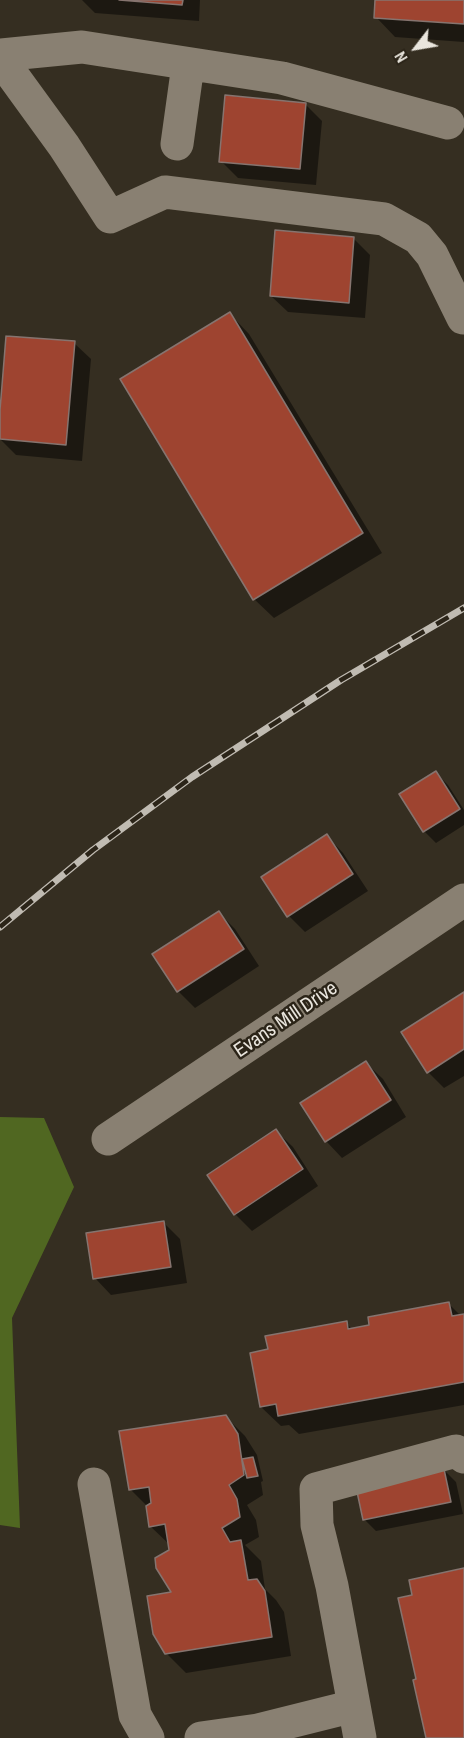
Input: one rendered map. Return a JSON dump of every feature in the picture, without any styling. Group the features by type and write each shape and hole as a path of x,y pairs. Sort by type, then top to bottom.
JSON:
{"street":[{"path":"448,123 282,78 82,48 0,57 64,146 110,217 165,192 384,219 418,238 432,255 463,318"},
{"path":"177,144 188,65"},
{"name":"Evans Mill Drive","path":"108,1139 464,900"},
{"path":"360,1738 332,1586 317,1526 316,1489 456,1451 464,1457"},
{"path":"94,1484 135,1715 148,1738"},
{"path":"201,1738 259,1734 354,1706"}],"green space":[{"path":"0,1117 44,1118 74,1187 12,1318 20,1528 0,1525"}],"building":[{"path":"119,0 183,0 182,5"},
{"path":"375,0 464,0 464,24 374,18"},
{"path":"225,95 306,103 300,169 219,162"},
{"path":"275,230 354,237 349,303 270,296"},
{"path":"230,312 363,533 253,600 120,379"},
{"path":"6,336 75,341 66,445 0,439"},
{"path":"436,771 460,809 423,832 399,794"},
{"path":"327,834 353,874 287,917 261,877"},
{"path":"219,911 244,949 177,992 152,954"},
{"path":"464,992 464,1049 427,1073 401,1032"},
{"path":"366,1061 391,1100 325,1142 300,1103"},
{"path":"276,1129 303,1169 234,1215 207,1175"},
{"path":"164,1221 171,1267 93,1279 86,1233"},
{"path":"449,1302 452,1316 464,1314 464,1382 278,1416 276,1404 260,1407 250,1353 268,1349 265,1336 347,1321 348,1329 369,1325 368,1317"},
{"path":"226,1415 238,1434 244,1475 229,1485 237,1499 240,1517 222,1528 230,1542 241,1540 248,1580 257,1579 265,1591 272,1637 165,1654 153,1634 147,1596 171,1592 156,1568 155,1558 169,1550 165,1524 149,1527 146,1506 151,1503 149,1487 129,1490 119,1431"},
{"path":"253,1457 258,1476 247,1478 242,1459"},
{"path":"444,1469 451,1502 363,1520 356,1487"},
{"path":"464,1568 464,1738 426,1738 398,1598 412,1595 409,1580"}],"railway":[{"path":"0,927 93,850 192,777 341,680 464,608"}]}
